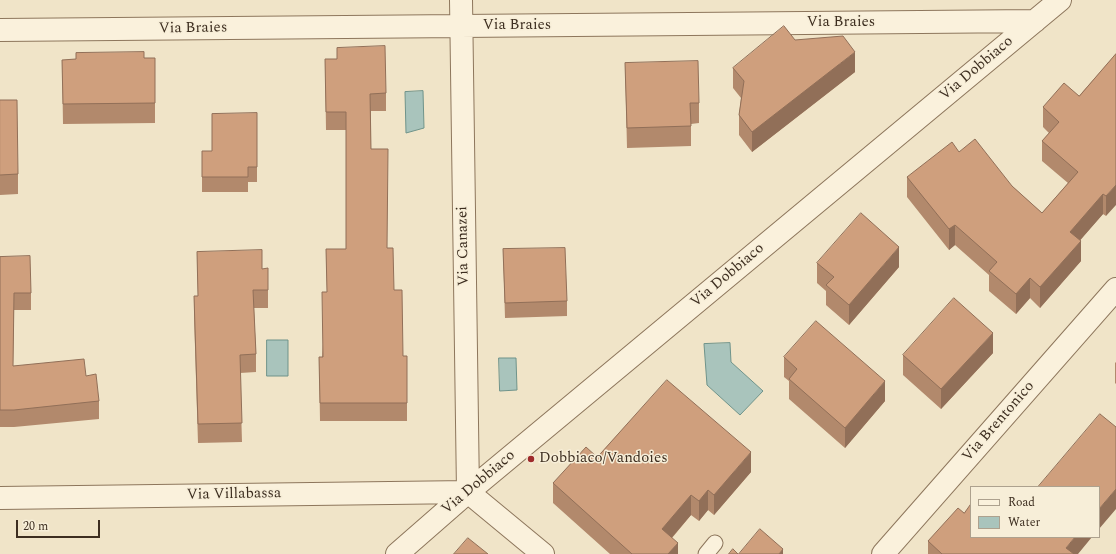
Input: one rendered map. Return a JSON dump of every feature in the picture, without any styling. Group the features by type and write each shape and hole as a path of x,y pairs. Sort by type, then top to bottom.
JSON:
{"street":[{"name":"Via Canazei","path":"461,0 468,492"},
{"name":"Via Dobbiaco","path":"397,554 468,492 1060,0"},
{"name":"Via Braies","path":"0,30 1035,21"},
{"name":"Via Brentonico","path":"883,554 1116,289"},
{"name":"Via Villabassa","path":"0,498 468,492"},
{"path":"468,492 543,554"}],"water":[{"path":"423,91 424,128 406,133 405,92"},
{"path":"267,340 288,340 288,376 267,376"},
{"path":"730,343 731,362 763,391 740,415 707,385 704,344"},
{"path":"499,358 516,358 517,390 500,391"}],"building":[{"path":"784,26 795,40 843,36 855,52 752,132 739,115 744,81 733,68"},
{"path":"385,46 386,93 370,94 371,149 388,149 387,248 393,248 394,290 402,290 403,356 407,356 407,403 320,403 319,357 323,357 322,292 327,292 326,249 346,249 346,112 326,112 325,59 337,59 337,48"},
{"path":"144,52 144,58 155,58 155,103 63,104 62,60 76,59 76,53"},
{"path":"1116,54 1116,185 1106,196 1103,194 1070,232 1081,241 1040,287 1030,278 1016,294 989,271 997,262 955,225 949,229 907,177 952,142 959,152 975,139 1012,186 1042,213 1078,172 1042,141 1059,122 1043,107 1064,83 1079,96"},
{"path":"698,61 699,103 690,103 691,126 627,128 625,63"},
{"path":"0,100 17,100 18,174 0,175"},
{"path":"257,113 257,167 248,167 248,177 202,177 202,151 212,151 212,114"},
{"path":"861,213 899,247 849,305 826,285 834,277 817,263"},
{"path":"565,248 567,301 505,303 503,249"},
{"path":"262,250 262,269 268,268 268,290 253,290 256,354 240,355 242,423 198,424 194,296 198,296 197,252"},
{"path":"30,256 31,293 14,293 13,366 84,359 86,376 96,374 99,401 14,410 0,410 0,257"},
{"path":"954,298 993,333 941,389 903,355"},
{"path":"816,321 885,381 845,428 789,379 797,369 784,357"},
{"path":"667,380 751,452 714,495 708,490 699,501 691,495 662,529 678,543 668,554 632,554 553,483 586,447 597,457"},
{"path":"1100,414 1116,427 1116,489 1100,508 1100,486 1039,486"},
{"path":"970,505 970,538 1074,538 1066,548 1074,554 942,554 928,541 958,508 964,513"},
{"path":"760,529 783,549 779,554 739,554"},
{"path":"468,538 488,554 454,554"},
{"path":"733,549 738,554 729,554"}],"place":[{"name":"Dobbiaco/Vandoies","path":"531,459"}]}
